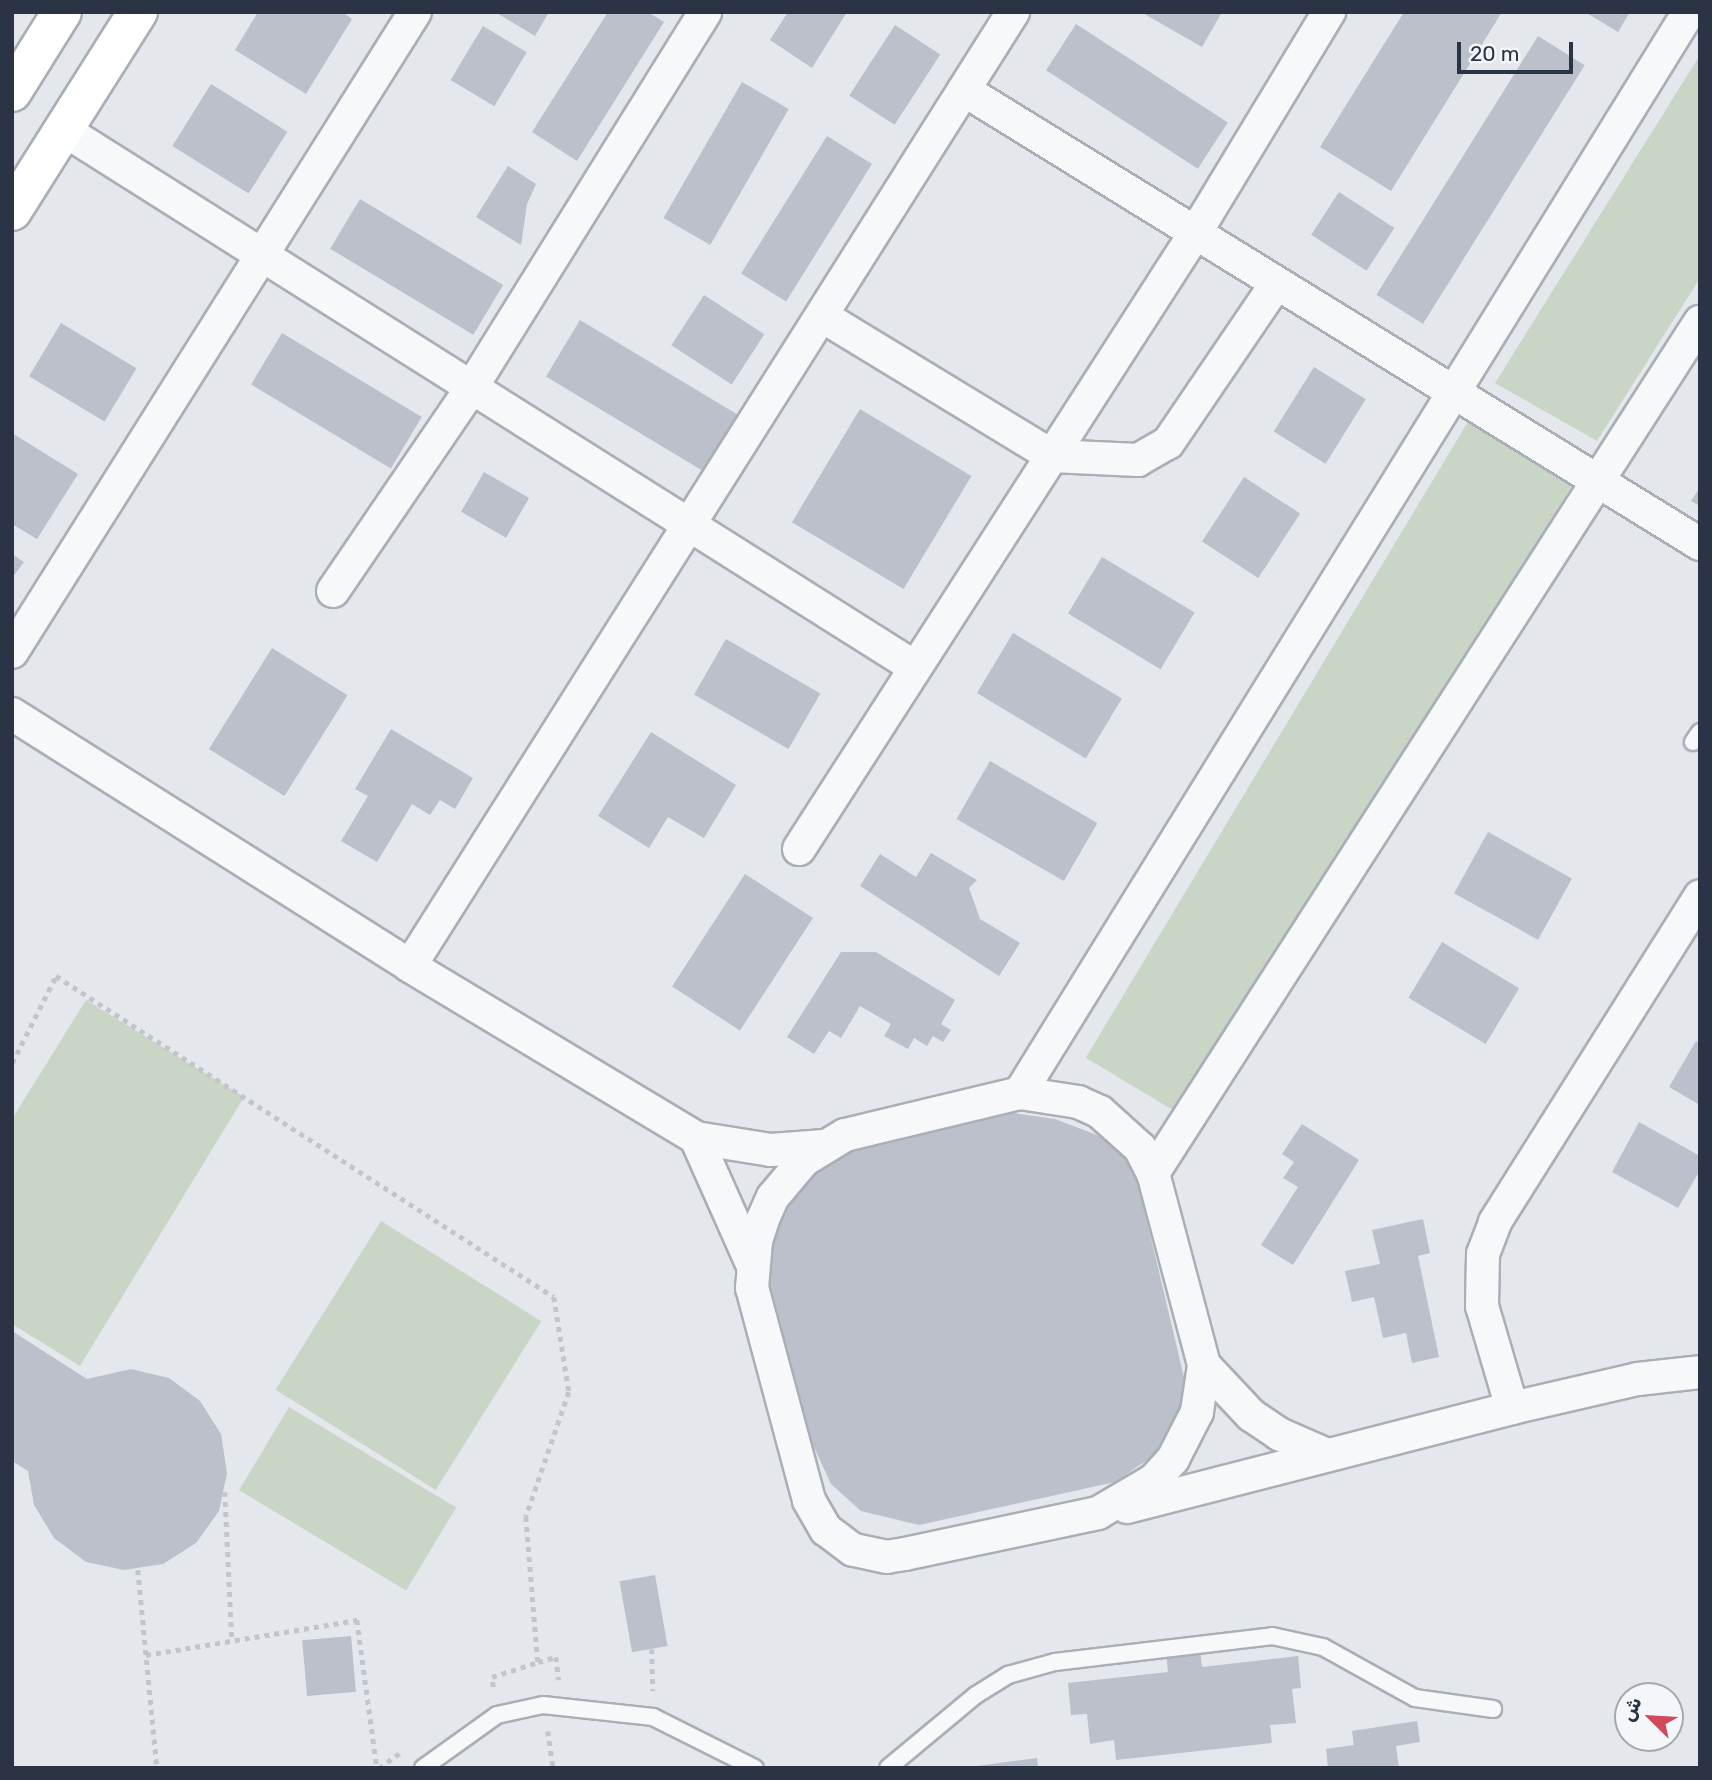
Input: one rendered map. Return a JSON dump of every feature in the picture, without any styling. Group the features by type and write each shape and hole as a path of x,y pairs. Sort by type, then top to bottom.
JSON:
{"street":[{"path":"12,92 62,12"},
{"path":"12,211 138,12"},
{"path":"12,652 415,12"},
{"path":"332,591 470,390 705,12"},
{"path":"410,966 1013,12"},
{"path":"799,849 913,666 1194,235 1329,12"},
{"path":"1020,1093 1689,12"},
{"path":"964,90 1194,235 1700,544"},
{"path":"64,130 265,254 470,390 691,522 913,666"},
{"path":"822,316 1052,456 1138,460 1168,443 1276,285"},
{"path":"1153,1173 1700,322"},
{"path":"12,714 410,966 696,1138 771,1150 824,1146"},
{"path":"1512,1408 1482,1306 1483,1254 1495,1222 1700,896"},
{"path":"1098,1513 1132,1497 1173,1459 1197,1412 1204,1364 1153,1173 1131,1138 1100,1112 1067,1099 1020,1093 858,1132 824,1146 804,1160 773,1197 755,1241 752,1288 809,1500 826,1530 853,1550 887,1557 1098,1513 1184,1494 1323,1453 1512,1408 1638,1379 1700,1371"},
{"path":"696,1138 752,1264"},
{"path":"1204,1364 1251,1415 1279,1434 1323,1453"}],"lane":[{"path":"888,1768 976,1695 1008,1675 1055,1662 1272,1636 1323,1647 1415,1699 1493,1709"},
{"path":"423,1768 497,1716 543,1705 653,1717 755,1768"}],"path":[{"path":"12,1063 57,976 554,1297 569,1392 526,1517 538,1662 556,1657 559,1688 543,1705 553,1768"},
{"path":"225,1493 232,1641"},
{"path":"138,1570 157,1768"},
{"path":"146,1655 357,1620 377,1768"},
{"path":"652,1649 653,1717"}],"green space":[{"path":"1700,55 1700,278 1597,441 1495,383"},
{"path":"1469,420 1574,483 1190,1121 1086,1058"},
{"path":"86,1000 244,1097 80,1366 12,1324 12,1119"},
{"path":"381,1221 541,1321 436,1490 276,1390"},
{"path":"289,1407 456,1507 406,1591 239,1490"}],"building":[{"path":"258,12 342,12 352,19 306,94 235,50"},
{"path":"495,12 549,12 535,36"},
{"path":"608,12 648,12 664,22 577,161 532,132"},
{"path":"788,12 847,12 812,68 770,40"},
{"path":"1141,12 1222,12 1202,47"},
{"path":"1404,12 1502,12 1391,191 1320,147"},
{"path":"1585,12 1630,12 1618,32"},
{"path":"1076,24 1228,123 1198,169 1046,70"},
{"path":"895,25 940,54 895,125 849,95"},
{"path":"483,26 527,52 494,106 451,80"},
{"path":"1538,36 1585,65 1423,324 1376,295"},
{"path":"742,82 789,109 710,245 664,218"},
{"path":"211,84 287,132 249,194 172,146"},
{"path":"827,136 872,164 786,301 741,273"},
{"path":"508,166 536,184 527,204 521,245 476,217"},
{"path":"1339,192 1394,228 1367,271 1311,235"},
{"path":"360,199 503,285 473,335 330,249"},
{"path":"704,295 764,334 732,385 671,345"},
{"path":"580,320 742,417 708,474 546,377"},
{"path":"61,323 136,368 104,421 29,376"},
{"path":"282,333 422,417 391,468 251,384"},
{"path":"1314,367 1366,399 1325,464 1274,431"},
{"path":"860,409 971,476 903,589 792,522"},
{"path":"12,433 78,474 37,539 12,524"},
{"path":"484,472 529,498 506,538 461,512"},
{"path":"1244,477 1300,513 1258,578 1202,542"},
{"path":"1700,487 1700,506 1691,501"},
{"path":"12,554 24,562 12,578"},
{"path":"1102,557 1195,613 1161,669 1068,614"},
{"path":"1013,633 1122,698 1086,758 977,693"},
{"path":"726,639 820,694 788,749 694,694"},
{"path":"272,648 347,695 284,796 209,749"},
{"path":"391,729 473,778 455,809 440,800 430,815 412,804 377,862 341,841 368,796 355,789"},
{"path":"651,732 736,785 704,838 668,817 649,848 598,816"},
{"path":"990,761 1097,823 1064,881 956,819"},
{"path":"1488,832 1572,879 1538,940 1454,893"},
{"path":"931,853 977,880 969,888 980,919 1020,943 999,976 860,886 880,854 916,877"},
{"path":"745,874 813,918 740,1030 672,986"},
{"path":"1442,942 1519,988 1486,1044 1409,998"},
{"path":"841,952 876,952 955,1000 941,1024 951,1030 943,1042 933,1036 927,1046 914,1038 908,1049 884,1036 891,1024 860,1006 841,1038 829,1031 814,1054 787,1037"},
{"path":"1696,1041 1700,1043 1700,1105 1669,1087"},
{"path":"1013,1113 1055,1119 1102,1137 1134,1167 1189,1398 1156,1454 1115,1482 919,1525 861,1511 831,1484 812,1443 770,1283 772,1247 785,1202 807,1175 834,1156"},
{"path":"1639,1122 1700,1156 1700,1170 1678,1208 1612,1172"},
{"path":"1302,1124 1359,1160 1293,1265 1261,1245 1298,1187 1283,1178 1294,1162 1282,1154"},
{"path":"1423,1219 1430,1253 1418,1256 1439,1357 1412,1363 1406,1333 1383,1338 1374,1297 1352,1302 1345,1271 1380,1264 1372,1230"},
{"path":"12,1331 87,1379 131,1369 169,1378 200,1401 221,1434 227,1473 219,1511 196,1543 163,1564 124,1570 86,1562 54,1538 34,1505 28,1471 12,1461"},
{"path":"655,1575 668,1646 632,1652 620,1581"},
{"path":"351,1636 356,1692 307,1696 302,1640"},
{"path":"1200,1648 1202,1667 1298,1656 1301,1688 1292,1689 1296,1723 1270,1725 1272,1743 1116,1760 1114,1740 1090,1744 1087,1714 1071,1715 1068,1683 1168,1672 1166,1653"},
{"path":"1417,1721 1420,1742 1396,1746 1399,1768 1328,1768 1326,1749 1354,1745 1352,1731"},
{"path":"1037,1758 1038,1768 977,1768 977,1766"}]}
